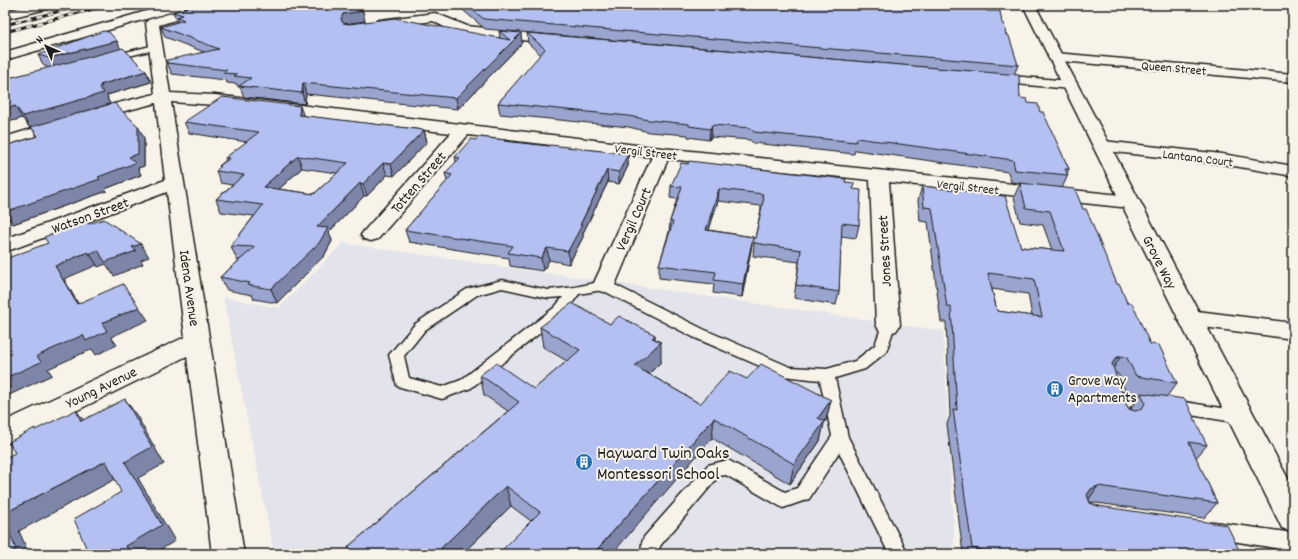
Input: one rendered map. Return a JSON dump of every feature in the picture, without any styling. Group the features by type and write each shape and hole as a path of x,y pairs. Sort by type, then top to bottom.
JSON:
{"main road":[{"path":"5,7 14,5"},
{"path":"5,15 47,5"},
{"path":"5,56 180,5"},
{"path":"82,21 211,5"},
{"name":"Grove Way","path":"1029,5 1054,57 1103,146 1189,318 1293,518"},
{"path":"366,26 438,11 452,26 466,30 572,41"},
{"name":"Idena Avenue","path":"146,14 155,47 228,554"},
{"name":"Queen Street","path":"1054,57 1293,78"},
{"path":"976,77 1070,85"},
{"name":"Vergil Street","path":"5,142 162,97 215,100 662,153 879,177 1130,202"},
{"name":"Totten Street","path":"371,234 464,129"},
{"name":"Lantana Court","path":"1103,146 1222,159 1293,171"},
{"name":"Vergil Court","path":"604,284 662,153"},
{"name":"Jones Street","path":"879,177 888,325"},
{"name":"Watson Street","path":"5,246 175,183"},
{"path":"1189,318 1293,332"},
{"name":"Young Avenue","path":"5,433 198,341"}],"lane":[{"path":"103,61 155,47"},
{"path":"575,291 560,310 466,384 442,393 402,382 396,355 420,326 472,292 502,284 548,294 575,291 604,284 698,333 788,372 827,375 860,365 881,348 888,325"},
{"path":"827,375 840,437 899,554"},
{"path":"1125,419 1117,392 1240,417"},
{"path":"650,554 651,543 714,470 728,467 783,500 803,494 840,437"},
{"path":"1194,527 1293,542"}],"shaded area":[{"path":"343,243 943,331 955,554 274,554 223,297 279,308"}],"building":[{"path":"195,5 332,5 363,11 343,14 341,19 343,23 349,24 395,18 510,40 499,31 521,33 456,98 303,83 302,93 239,86 251,78 234,76 237,74 223,73 227,70 167,63 167,60 219,49 161,27 184,20 177,17 183,15 173,12"},
{"path":"466,5 985,5 987,11 1000,11 1006,35 1009,36 1018,65 484,19"},
{"path":"103,31 109,32 117,41 49,58 38,55"},
{"path":"527,33 1019,75 1020,98 1027,99 1028,103 1038,104 1040,112 1043,112 1069,169 1065,169 1068,175 1015,170 1013,160 857,138 856,142 754,132 751,128 712,125 710,129 689,126 689,124 649,120 628,116 498,103 545,49"},
{"path":"123,48 146,71 100,85 102,86 99,87 104,93 23,116 15,106 5,109 5,79"},
{"path":"222,97 300,106 299,115 424,130 391,164 383,163 363,184 360,183 317,227 328,228 319,243 271,289 247,285 250,283 220,277 255,247 231,246 263,205 216,199 244,175 216,171 221,166 219,166 230,158 225,158 259,132 184,122","holes":["298,156 348,163 314,194 263,187"]},
{"path":"114,103 138,126 138,154 129,157 135,163 98,177 100,179 5,212 5,146 38,136 31,127"},
{"path":"479,137 628,154 619,172 607,170 580,225 582,225 568,251 547,248 541,258 508,253 513,246 405,230 452,175 445,173 460,158 455,157 471,139 476,140"},
{"path":"689,161 846,179 845,182 854,183 853,189 861,190 859,225 842,223 839,292 796,285 801,250 754,243 764,197 762,197 763,194 719,189 706,230 753,237 743,284 714,280 716,272 659,265 673,222 670,221 682,187 671,186 681,163 688,164"},
{"path":"1020,183 1075,189 1083,209 1086,209 1117,284 1120,285 1127,303 1132,303 1150,344 1159,345 1177,383 1136,376 1127,358 1121,356 1116,358 1112,364 1126,404 1129,409 1135,411 1142,409 1145,403 1141,393 1185,399 1207,445 1189,442 1217,503 1098,486 1091,489 1087,495 1090,503 1098,506 1227,525 1241,554 1003,554 972,548 953,409 957,410 951,307 947,307 932,208 924,207 922,186 1005,196 1021,247 1064,251 1050,211 1026,208","holes":["988,273 1034,279 1042,317 997,311"]},
{"path":"104,219 141,244 132,247 136,251 105,262 98,250 89,254 88,252 55,266 77,304 123,284 139,307 102,323 107,331 86,341 83,335 37,356 41,362 5,378 5,259 48,243 44,237 86,221 88,224"},
{"name":"Hayward Twin Oaks Montessori School","path":"572,303 610,324 619,316 655,335 652,338 661,342 635,366 700,404 730,371 747,379 761,364 831,400 818,418 825,421 794,464 714,418 593,554 498,554 540,512 506,486 435,554 356,554 348,547 519,402 480,375 496,363 534,389 580,350 540,327"},
{"path":"125,399 152,447 125,462 162,525 126,546 130,554 80,554 87,550 74,519 121,492 106,461 5,513 5,458 15,453 9,442 35,428 35,430 76,410 81,421"},
{"path":"5,522 16,549 8,554 5,554"}],"railway":[{"path":"5,25 84,5"},
{"path":"5,32 109,5"}],"place":[{"name":"Grove Way Apartments","path":"1055,389"},
{"name":"Hayward Twin Oaks Montessori School","path":"584,462"}]}
